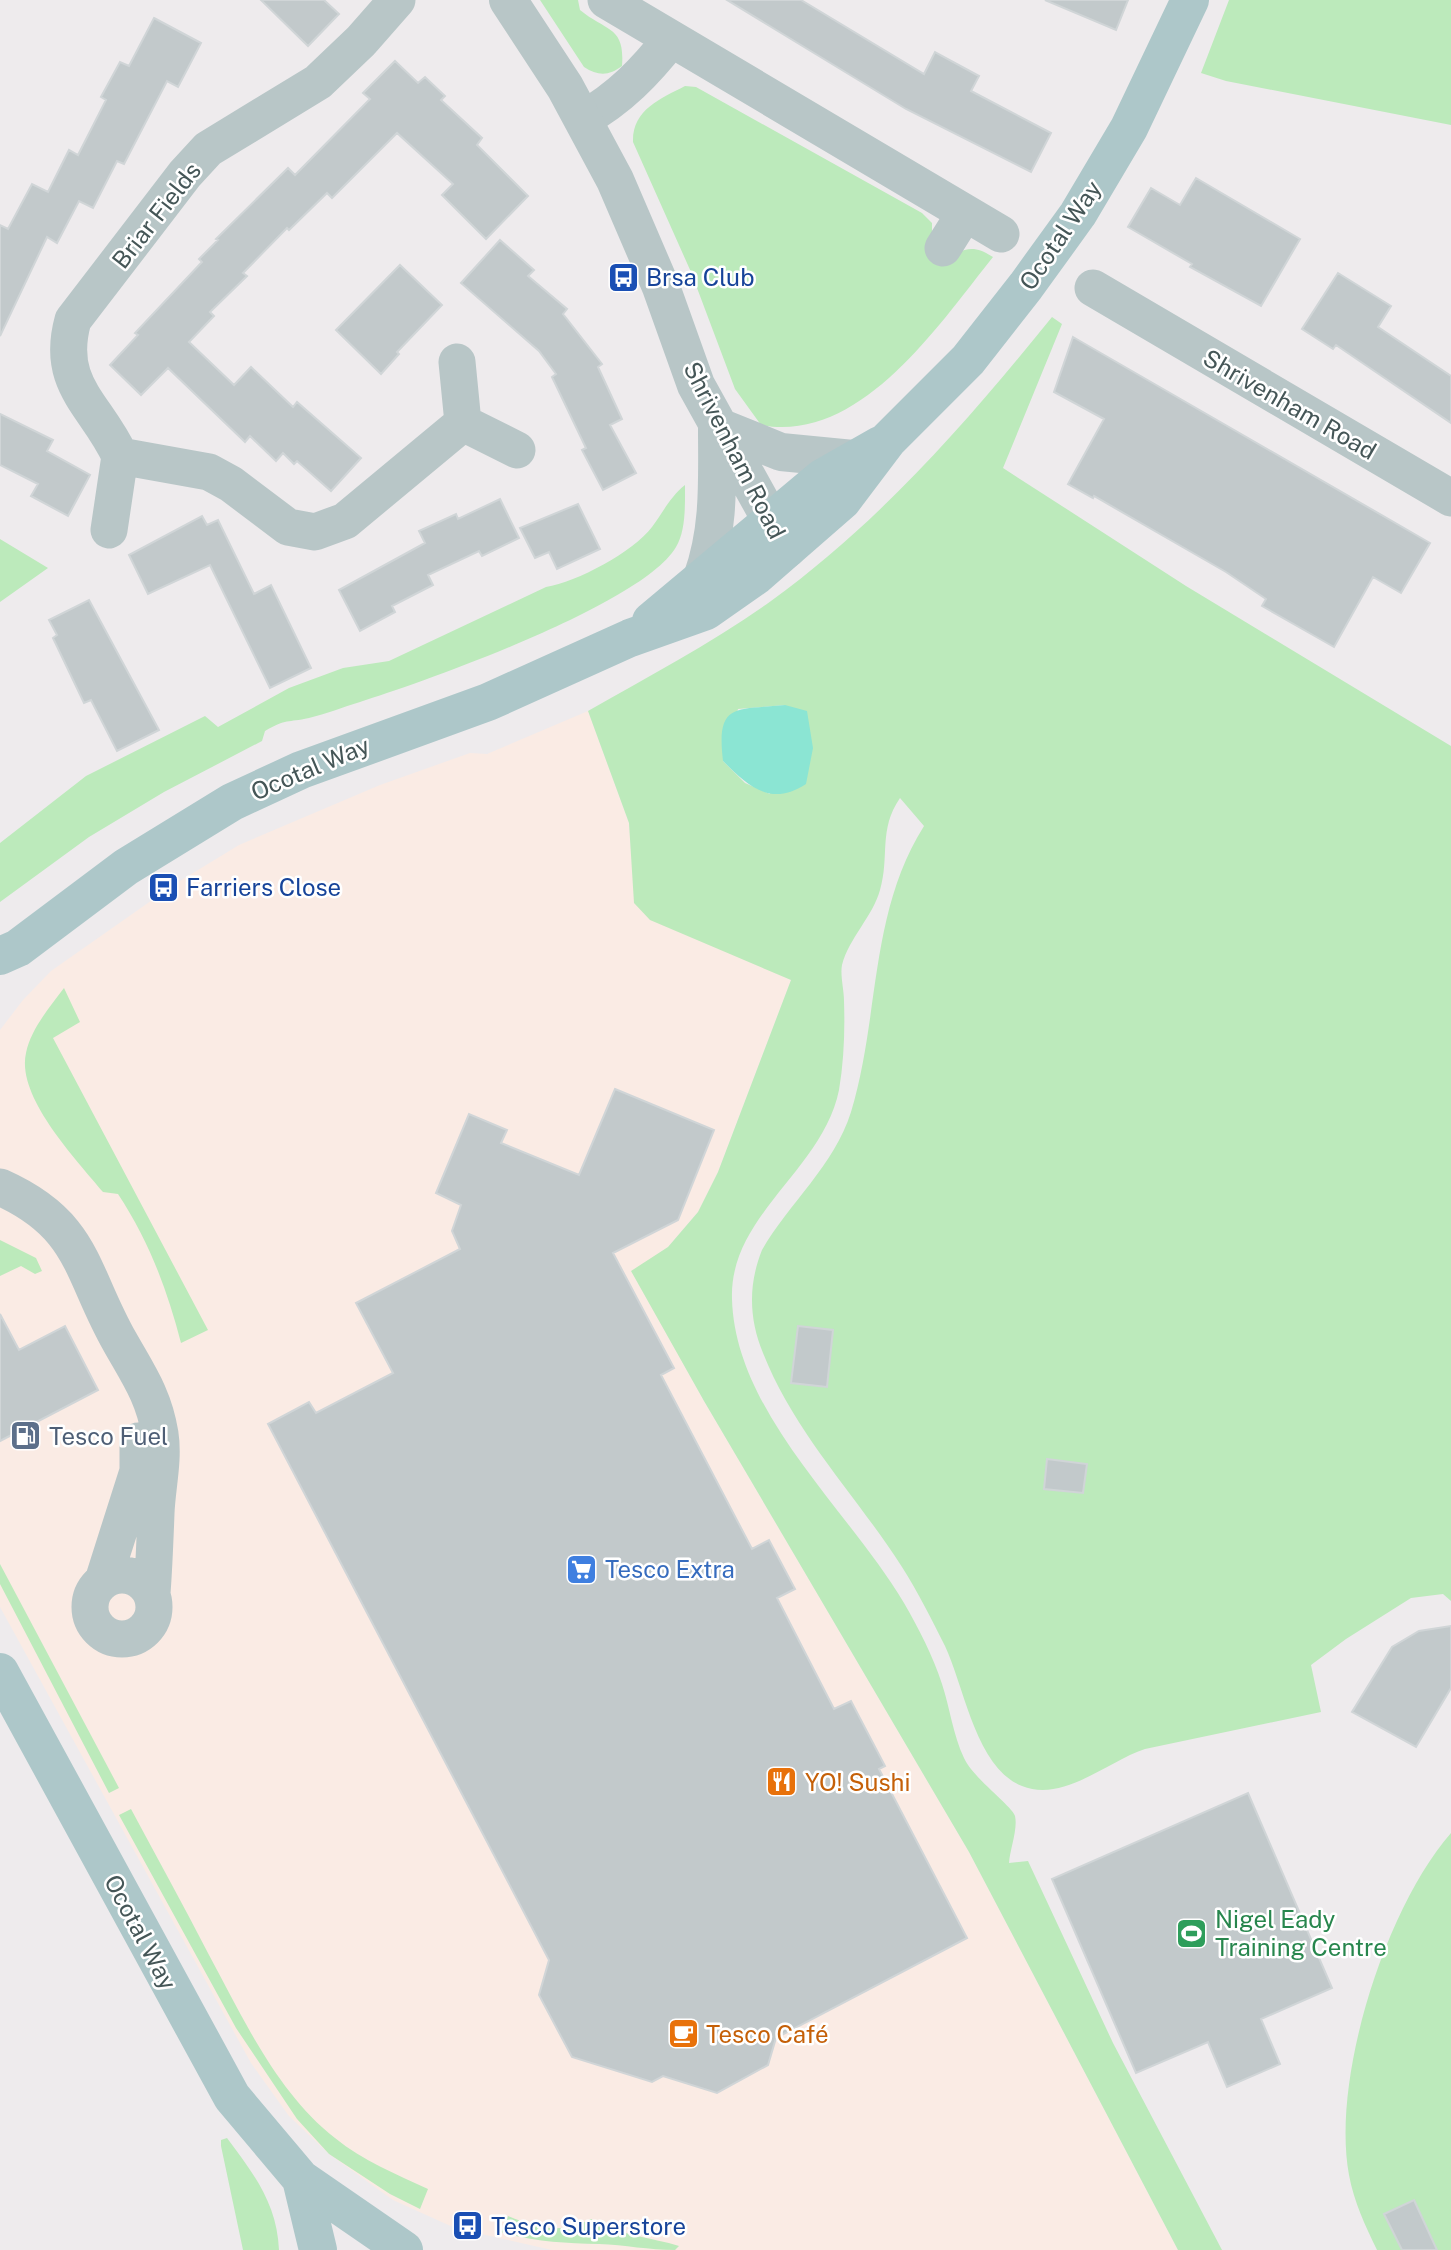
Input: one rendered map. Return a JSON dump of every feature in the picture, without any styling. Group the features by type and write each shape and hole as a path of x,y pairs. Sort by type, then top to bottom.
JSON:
{"main road":[{"name":"Ocotal Way","path":"630,638 702,578 842,501 888,440 981,344 1065,233 1129,128 1190,0"},
{"name":"Ocotal Way","path":"6,959 126,867 232,802 345,752 529,685 630,638 719,604 779,536 822,478 888,440"},
{"name":"Ocotal Way","path":"0,1672 211,2061 248,2118 300,2179 404,2250"},
{"name":"Ocotal Way","path":"300,2179 318,2250"}],"street":[{"name":"Briar Fields","path":"120,456 82,398 70,373 67,343 73,320 185,174 208,149 318,82 361,41 397,0"},
{"name":"Shrivenham Road","path":"508,0 583,119 640,238 696,386 779,536"},
{"path":"606,0 1002,234"},
{"path":"583,119 607,105 641,76 671,39"},
{"path":"943,248 965,212"},
{"name":"Shrivenham Road","path":"1093,288 1451,498"},
{"path":"457,362 463,423"},
{"path":"109,530 120,456 209,472 231,484 288,527 315,532 345,521 463,423"},
{"path":"463,423 517,450"},
{"path":"702,578 710,555 717,517 717,426 780,452 853,459"},
{"path":"0,1187 43,1211 68,1237 94,1282 119,1341 141,1374 160,1436 152,1593"},
{"path":"103,1581 111,1576 131,1576 147,1585 152,1593 155,1603 151,1622 137,1636 118,1639 102,1632 90,1614 92,1595 103,1581 130,1501 139,1451 123,1380 119,1341"}],"shaded area":[{"path":"540,0 578,0 580,10 617,37 622,53 622,66 603,74 584,67"},
{"path":"1229,0 1451,0 1451,125 1226,81 1201,73"},
{"path":"685,86 696,87 922,213 932,223 932,236 957,253 975,249 993,257 922,345 894,373 864,398 832,416 797,426 761,425 735,389 691,272 633,142 634,131 642,114 657,101"},
{"path":"1052,317 1062,324 1003,468 1186,586 1451,746 1451,1601 1443,1594 1411,1598 1346,1639 1311,1665 1321,1712 1145,1749 1069,1785 1053,1789 1038,1790 1022,1786 1006,1777 993,1763 974,1725 945,1646 914,1586 792,1410 763,1353 753,1315 752,1289 762,1250 834,1150 851,1112 867,1039 884,929 906,859 924,826 900,798 889,821 883,878 877,900 842,965 843,1057 839,1090 830,1119 815,1145 760,1217 745,1242 735,1269 732,1299 738,1341 752,1382 798,1459 881,1568 915,1623 945,1693 964,1758 975,1774 1015,1816 1009,1863 1028,1861 1113,2043 1222,2250 1178,2250 969,1852 704,1401 631,1271 668,1247 698,1212 718,1172 791,980 650,920 634,903 629,823 588,711 727,631 771,601 849,538 886,504 955,432","holes":["785,705 770,794 745,783 723,761 738,709"]},
{"path":"685,485 683,525 676,547 656,569 622,592 579,616 481,659 391,692 272,727 265,731 262,741 164,792 89,837 0,902 0,843 86,776 205,716 218,727 289,688 343,668 389,661 546,587 604,565 643,537"},
{"path":"0,539 48,568 0,602"},
{"path":"785,705 807,711 813,748 806,784 793,791 771,794 751,786 723,761 723,728 726,719 742,709"},
{"path":"588,711 629,823 635,903 791,980 718,1172 698,1212 668,1247 632,1272 704,1401 969,1852 1178,2250 552,2250 455,2228 393,2200 329,2154 289,2116 251,2063 0,1607 0,1030 23,1000 51,971 175,884 239,845 380,785 470,753 487,754"},
{"path":"64,988 80,1022 53,1038 208,1330 181,1343 156,1266 129,1212 118,1194 103,1192 65,1146 39,1108 30,1089 25,1070 28,1044 41,1019"},
{"path":"0,1240 36,1258 42,1271 35,1274 21,1266 0,1276"},
{"path":"0,1564 119,1788 109,1793 0,1584"},
{"path":"131,1809 249,2029 279,2077 314,2120 335,2138 357,2154 428,2189 420,2209 390,2194 329,2154 297,2119 236,2028 119,1815"},
{"path":"1451,1833 1451,2250 1377,2250 1357,2204 1349,2175 1346,2135 1348,2091 1356,2044 1385,1948 1427,1865"},
{"path":"227,2138 255,2177 269,2204 279,2250 243,2250 221,2146 221,2140"},
{"path":"508,2216 550,2228 569,2227 591,2219 621,2232 679,2246 675,2250 665,2250 525,2238 501,2232"}],"building":[{"path":"261,0 324,0 339,14 308,46"},
{"path":"727,0 801,0 924,74 935,52 979,76 971,91 1051,133 1031,172 906,109"},
{"path":"1045,0 1128,0 1116,30"},
{"path":"154,18 201,43 178,87 167,81 124,164 117,161 93,208 79,201 57,243 47,237 0,336 0,225 8,229 32,184 48,192 69,150 78,155 106,100 101,97 120,62 129,66"},
{"path":"395,61 418,83 425,77 445,96 441,100 482,138 477,145 528,196 486,239 442,195 453,184 397,133 332,198 327,193 289,230 287,228 243,273 247,276 210,312 214,316 189,342 234,385 251,367 293,407 297,402 361,458 331,491 297,461 294,464 283,453 276,461 250,436 245,442 168,368 141,395 110,365 138,335 135,333 202,262 199,259 218,240 216,239 288,168 295,175 370,99 363,93"},
{"path":"1196,178 1300,239 1261,306 1190,267 1192,264 1128,227 1151,188 1180,205"},
{"path":"500,240 534,270 528,276 567,309 563,314 602,364 598,367 622,419 610,425 636,473 603,490 582,450 586,448 552,377 556,374 539,351 461,283"},
{"path":"400,265 442,305 397,352 399,354 381,374 336,330"},
{"path":"1338,273 1391,306 1378,327 1451,376 1451,423 1336,345 1333,349 1302,329"},
{"path":"1073,337 1430,543 1401,593 1373,577 1334,647 1262,606 1266,599 1226,572 1094,496 1093,498 1068,484 1104,419 1054,392"},
{"path":"0,414 53,440 47,451 90,475 68,516 31,496 38,484 0,465"},
{"path":"500,499 519,538 482,556 479,551 428,575 433,585 392,606 395,612 360,631 339,590 425,543 419,531 456,514 458,519"},
{"path":"578,504 600,549 557,569 549,552 535,558 520,528"},
{"path":"202,516 207,525 218,520 254,594 271,585 311,668 270,688 210,565 148,594 129,555"},
{"path":"89,600 159,730 117,751 91,700 84,703 53,638 57,635 49,620"},
{"name":"Tesco Extra","path":"615,1089 714,1130 678,1220 613,1253 674,1368 661,1375 752,1549 769,1540 795,1589 777,1598 834,1709 851,1701 885,1766 879,1769 967,1938 776,2038 768,2065 717,2093 663,2076 652,2082 572,2057 539,1995 549,1960 268,1424 309,1402 316,1413 393,1373 356,1303 460,1249 452,1231 461,1205 436,1193 469,1114 507,1130 501,1143 579,1175"},
{"path":"0,1314 19,1350 65,1326 98,1390 0,1441"},
{"path":"798,1326 833,1330 827,1387 791,1383"},
{"path":"1047,1459 1087,1464 1083,1493 1044,1489"},
{"path":"1451,1626 1451,1688 1416,1747 1352,1712 1392,1647 1419,1631"},
{"name":"Nigel Eady Training Centre","path":"1248,1793 1332,1988 1261,2019 1280,2064 1227,2087 1208,2042 1136,2073 1052,1879"},
{"path":"1414,2200 1437,2250 1402,2250 1384,2214"}],"place":[{"name":"Brsa Club","path":"623,277"},
{"name":"Farriers Close","path":"163,887"},
{"name":"Tesco Fuel","path":"26,1436"},
{"name":"Tesco Extra","path":"582,1569"},
{"name":"YO! Sushi","path":"782,1782"},
{"name":"Nigel Eady Training Centre","path":"1192,1933"},
{"name":"Tesco Café","path":"683,2034"},
{"name":"Tesco Superstore","path":"468,2226"}]}
